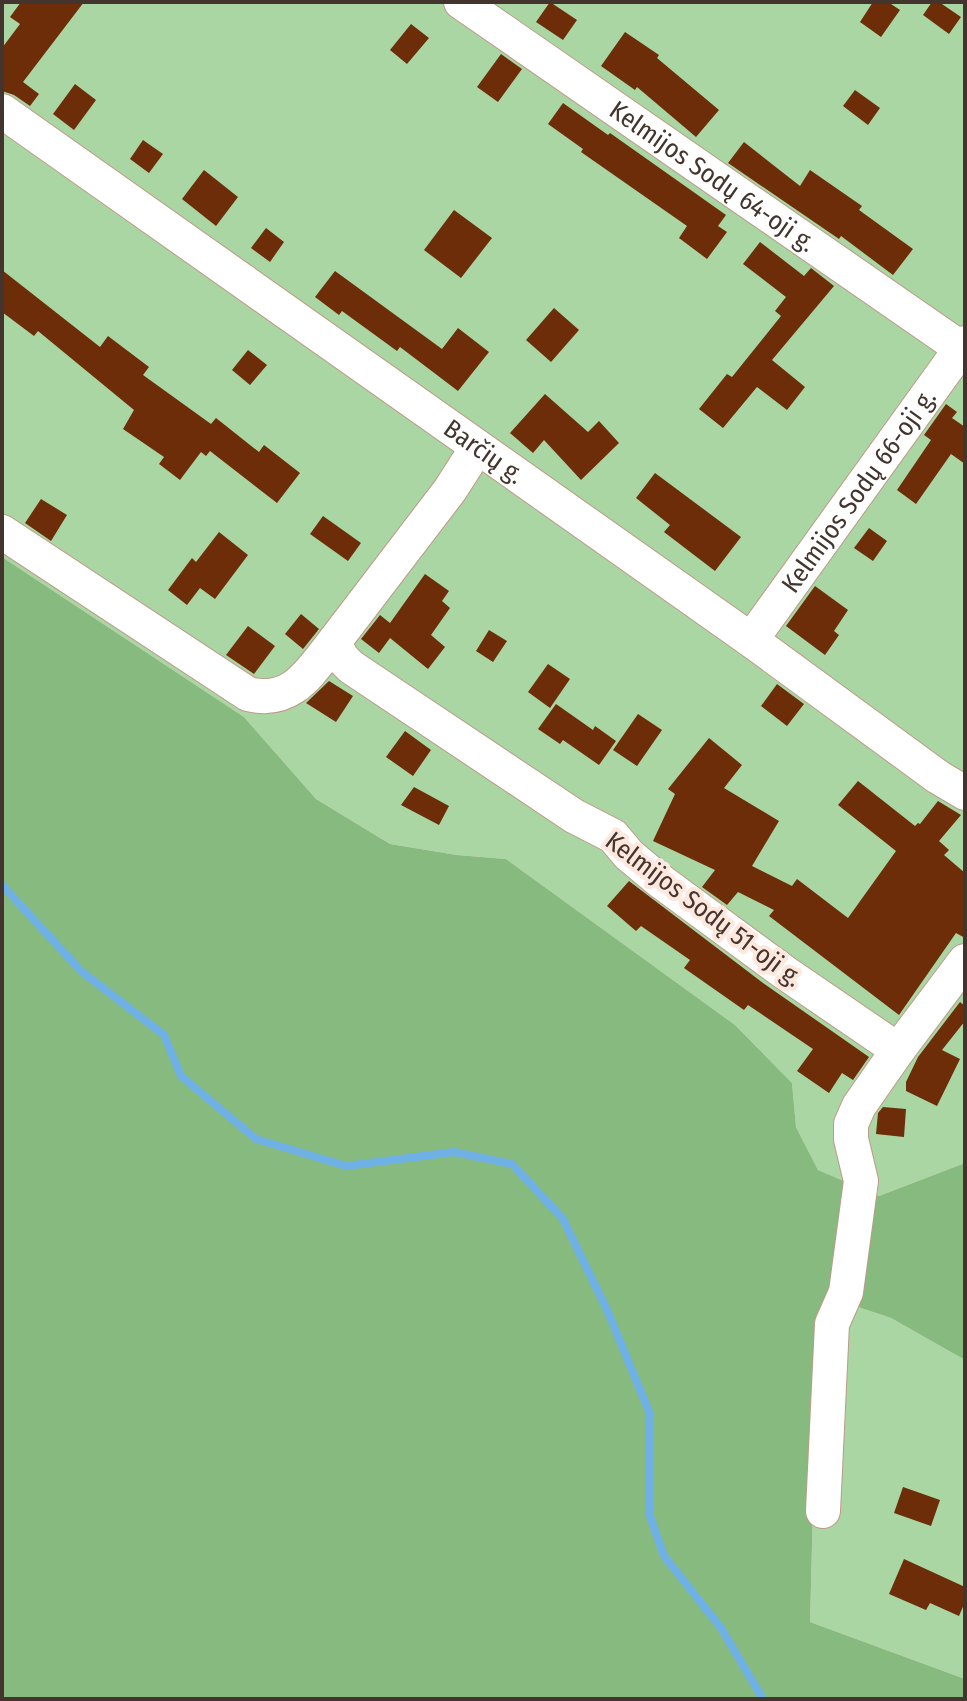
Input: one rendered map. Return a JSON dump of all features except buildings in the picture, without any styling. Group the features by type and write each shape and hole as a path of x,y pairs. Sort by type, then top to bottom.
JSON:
{"street":[{"name":"Kelmijos Sodų 64-oji g.","path":"461,2 964,347"},
{"name":"Barčių g.","path":"2,111 751,640 938,777 965,793"},
{"name":"Kelmijos Sodų 66-oji g.","path":"751,640 964,347"},
{"path":"2,532 248,694 278,696 292,690 334,642 450,490 477,448"},
{"name":"Kelmijos Sodų 51-oji g.","path":"334,642 351,667 574,816 613,836 629,855 659,880 784,972 898,1050"},
{"path":"823,1511 832,1324 846,1292 861,1181 851,1139 851,1124 859,1106 898,1050 965,961"}],"green space":[{"path":"2,2 965,2 965,1163 879,1196 818,1170 796,1127 792,1083 735,1025 506,859 390,844 316,799 244,717 2,557"},
{"path":"2,557 244,717 316,799 390,844 506,859 735,1025 792,1083 796,1127 818,1170 879,1196 965,1163 965,1360 891,1318 858,1307 818,1318 810,1622 965,1679 965,1699 2,1699"},
{"path":"858,1307 891,1318 965,1360 965,1679 810,1622 818,1318"}],"waterway":[{"path":"2,885 81,971 164,1035 181,1076 256,1139 346,1166 454,1152 512,1164 563,1219 608,1312 650,1414 650,1516 664,1556 721,1628 763,1699"}]}
